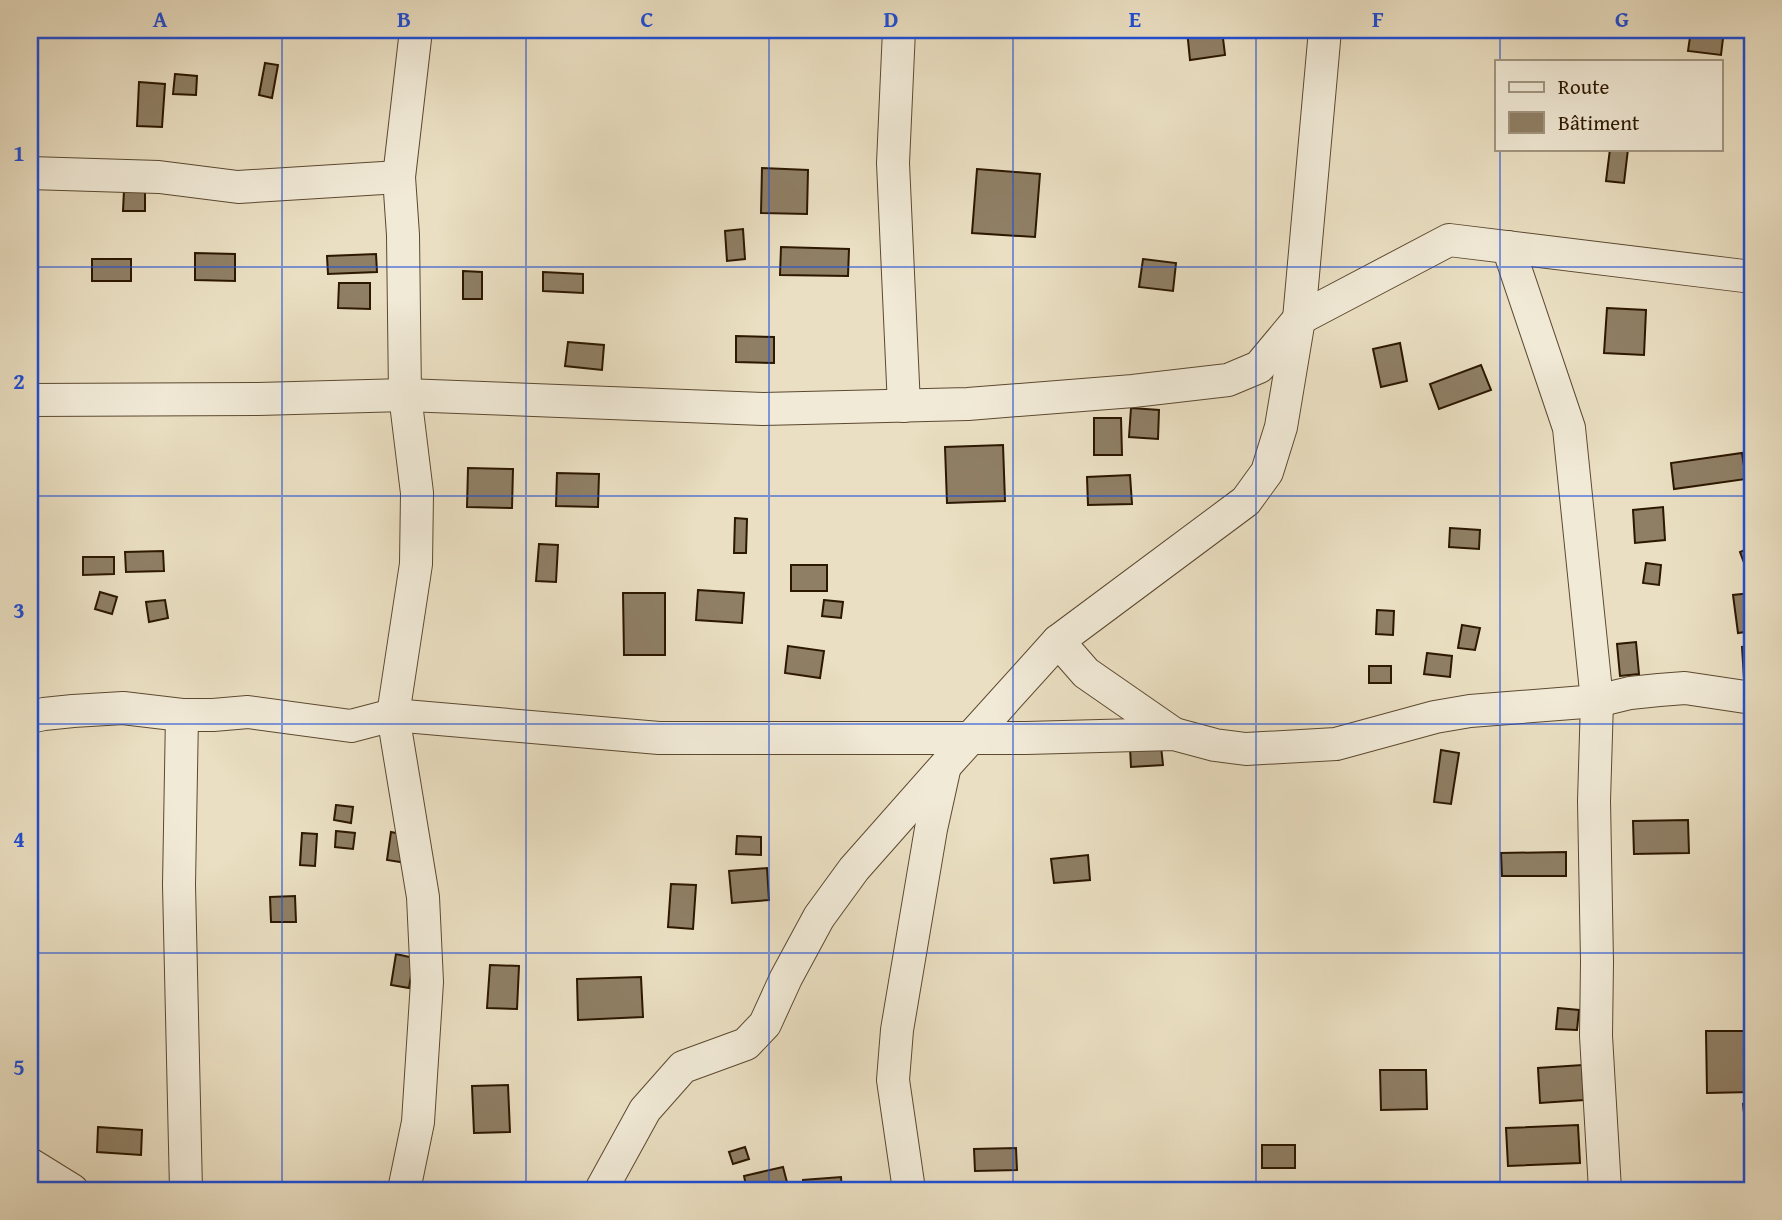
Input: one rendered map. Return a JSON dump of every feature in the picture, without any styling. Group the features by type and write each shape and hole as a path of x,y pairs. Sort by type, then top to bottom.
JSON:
{"street":[{"path":"404,1190 418,1122 427,982 423,897 393,715 416,564 417,493 404,395 403,235 399,177 416,30"},
{"path":"899,30 893,163 904,406"},
{"path":"601,1190 645,1110 684,1067 746,1044 765,1024 819,916 854,869 1058,640 1246,501 1267,472 1281,427 1299,319 1325,30"},
{"path":"30,173 159,177 237,187 399,177"},
{"path":"30,400 404,395 763,409 968,404 1133,391 1228,380 1259,366 1299,319 1449,240 1752,277"},
{"path":"1508,247 1569,428 1597,701 1594,801 1596,1036 1605,1190"},
{"path":"1058,640 1086,673 1174,734"},
{"path":"30,717 123,708 181,715 248,712 351,726 393,715 659,738 970,738 1174,734 1215,745 1247,749 1336,744 1458,713 1597,701 1630,693 1685,688 1752,698"},
{"path":"181,715 179,885 186,1190"},
{"path":"909,1190 893,1080 897,1030 931,829 946,765"},
{"path":"30,1164 72,1190"}],"building":[{"path":"1187,30 1222,30 1225,55 1190,60"},
{"path":"1691,30 1724,30 1721,55 1688,51"},
{"path":"265,63 278,65 272,98 259,95"},
{"path":"175,74 197,76 196,95 173,94"},
{"path":"139,82 165,84 162,127 137,126"},
{"path":"1610,150 1628,150 1624,183 1606,181"},
{"path":"762,168 808,170 807,214 761,213"},
{"path":"977,169 1040,174 1035,237 972,233"},
{"path":"124,190 145,191 145,211 123,211"},
{"path":"743,229 745,259 727,261 725,231"},
{"path":"781,247 849,249 848,276 780,275"},
{"path":"195,253 235,254 235,281 195,280"},
{"path":"376,254 377,272 328,274 327,256"},
{"path":"92,259 131,259 131,281 92,281"},
{"path":"1143,259 1176,263 1173,291 1139,287"},
{"path":"463,271 482,272 482,299 463,299"},
{"path":"543,272 583,274 583,293 543,291"},
{"path":"339,283 370,283 370,309 338,308"},
{"path":"1607,308 1646,310 1644,355 1604,353"},
{"path":"736,336 774,337 774,363 736,362"},
{"path":"568,342 604,345 602,370 565,366"},
{"path":"1400,343 1407,381 1381,387 1373,349"},
{"path":"1481,365 1491,390 1439,409 1430,384"},
{"path":"1131,408 1159,410 1158,439 1129,437"},
{"path":"1094,418 1121,418 1122,455 1094,455"},
{"path":"1003,445 1005,501 947,503 945,447"},
{"path":"1742,453 1746,479 1674,489 1671,463"},
{"path":"468,468 513,469 512,508 467,507"},
{"path":"557,473 599,474 598,507 556,506"},
{"path":"1130,475 1132,504 1088,505 1087,477"},
{"path":"1663,507 1665,540 1635,543 1633,510"},
{"path":"735,518 747,519 746,553 734,553"},
{"path":"1450,528 1480,530 1479,549 1449,547"},
{"path":"539,544 558,545 556,582 536,581"},
{"path":"1752,547 1752,574 1749,576 1740,552"},
{"path":"163,551 164,571 126,572 125,552"},
{"path":"83,557 114,557 114,574 83,575"},
{"path":"1646,563 1661,565 1659,585 1643,583"},
{"path":"791,565 827,565 827,591 791,591"},
{"path":"698,590 744,593 742,623 696,620"},
{"path":"100,592 117,597 112,614 95,609"},
{"path":"623,593 665,593 665,655 624,655"},
{"path":"1751,593 1752,631 1738,633 1733,595"},
{"path":"165,600 168,618 149,622 146,602"},
{"path":"824,600 843,602 841,618 822,616"},
{"path":"1377,610 1394,611 1393,635 1376,634"},
{"path":"1462,625 1480,628 1475,650 1458,648"},
{"path":"1636,642 1639,674 1620,676 1617,644"},
{"path":"788,646 824,651 820,678 785,673"},
{"path":"1752,646 1752,677 1744,678 1742,647"},
{"path":"1427,653 1452,656 1450,677 1424,674"},
{"path":"1369,666 1391,666 1391,683 1369,683"},
{"path":"1161,746 1163,765 1131,767 1130,747"},
{"path":"1441,750 1459,753 1451,804 1434,802"},
{"path":"336,805 353,807 351,823 334,820"},
{"path":"1688,820 1689,853 1634,854 1633,821"},
{"path":"336,831 355,833 353,849 335,847"},
{"path":"391,832 411,836 407,863 387,860"},
{"path":"302,833 317,834 315,866 300,865"},
{"path":"737,836 761,837 761,855 736,854"},
{"path":"1566,852 1566,876 1502,876 1501,853"},
{"path":"1088,855 1090,880 1054,883 1051,859"},
{"path":"767,868 769,900 732,903 729,871"},
{"path":"671,884 696,885 693,929 668,927"},
{"path":"295,896 296,922 271,922 270,897"},
{"path":"396,954 414,958 409,988 391,985"},
{"path":"490,965 519,966 517,1009 487,1008"},
{"path":"641,977 643,1017 578,1020 577,979"},
{"path":"1558,1008 1579,1010 1577,1030 1556,1029"},
{"path":"1706,1031 1752,1031 1752,1092 1707,1093"},
{"path":"1582,1065 1584,1100 1540,1103 1538,1068"},
{"path":"1380,1070 1426,1070 1427,1109 1381,1110"},
{"path":"508,1085 510,1132 474,1133 472,1086"},
{"path":"1752,1103 1752,1130 1746,1131 1743,1104"},
{"path":"1578,1125 1580,1163 1508,1166 1506,1128"},
{"path":"98,1127 142,1130 141,1155 97,1152"},
{"path":"1262,1145 1295,1145 1295,1168 1262,1168"},
{"path":"745,1147 749,1159 733,1164 729,1152"},
{"path":"1016,1148 1017,1170 975,1171 974,1149"},
{"path":"783,1167 789,1190 747,1190 744,1176"},
{"path":"841,1177 842,1190 804,1190 803,1180"}]}
